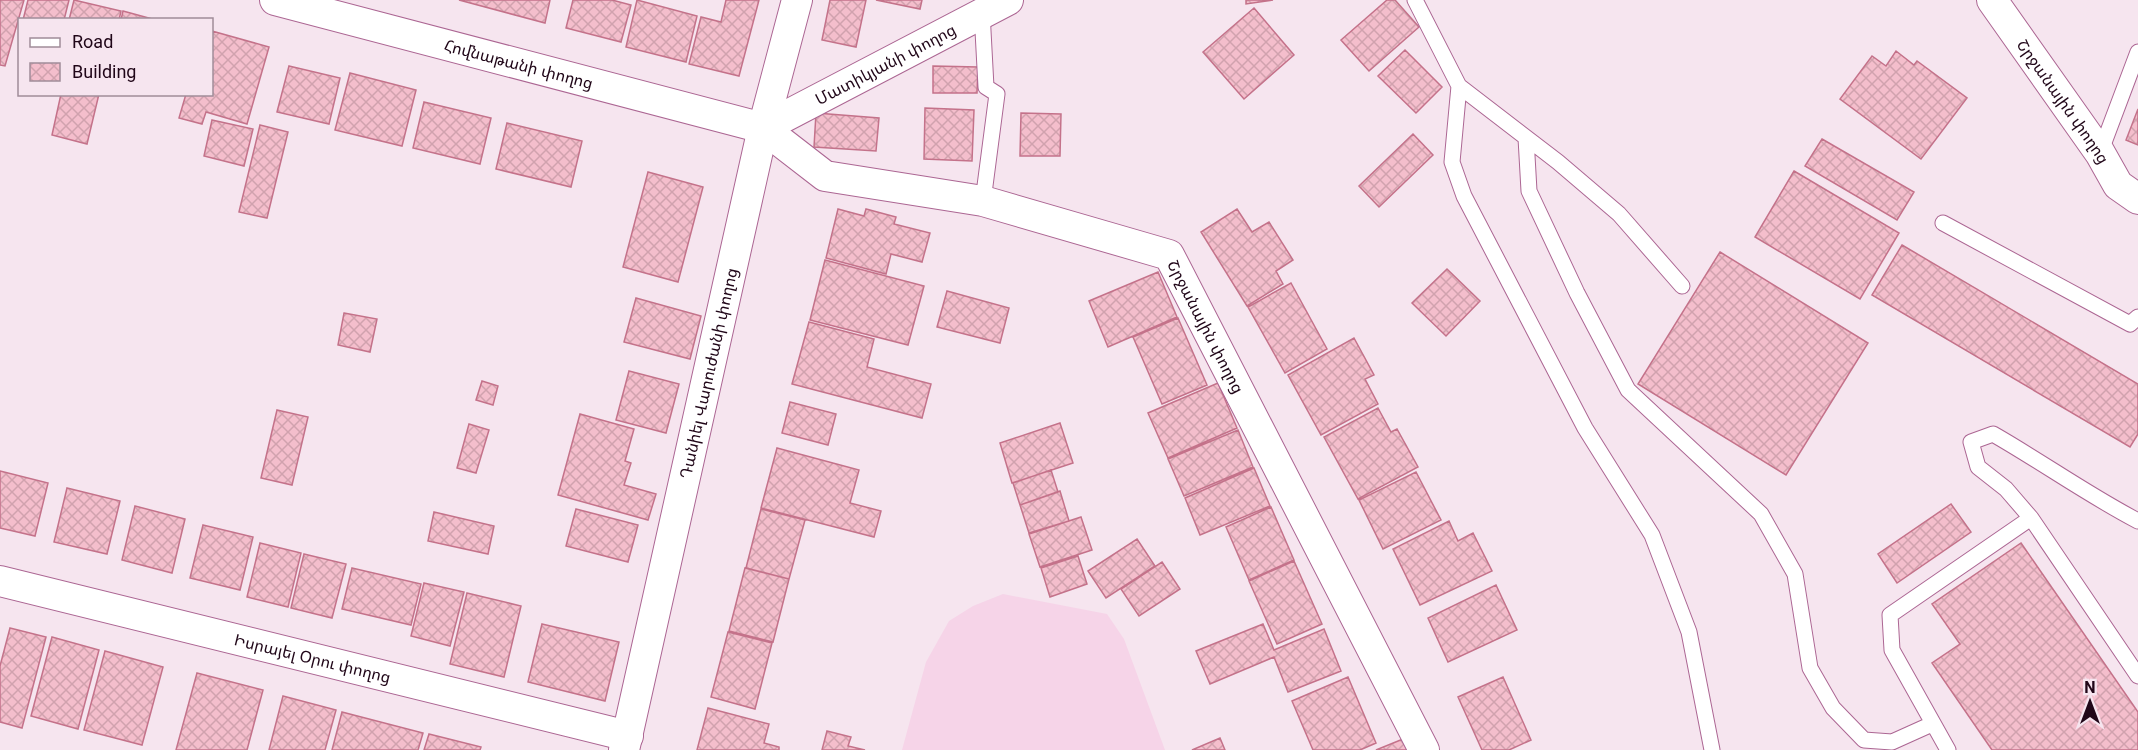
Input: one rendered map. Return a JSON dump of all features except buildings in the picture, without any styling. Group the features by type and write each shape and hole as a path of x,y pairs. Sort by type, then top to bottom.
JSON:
{"street":[{"name":"Հովնաթանի փողոց","path":"275,0 763,128"},
{"name":"Դանիել Վարուժանի փողոց","path":"626,743 763,128 797,0"},
{"name":"Շրջանային փողոց","path":"1992,0 2100,153 2118,185 2138,199"},
{"name":"Մատիկյանի փողոց","path":"763,128 1001,3"},
{"name":"Շրջանային փողոց","path":"763,128 825,176 983,201 1169,255 1424,750"},
{"name":"Իսրայել Օրու փողոց","path":"0,580 626,743"}],"lane":[{"path":"1414,0 1459,86 1619,214 1682,286"},
{"path":"983,201 997,94 986,87 1001,3"},
{"path":"2100,153 2138,52"},
{"path":"1459,86 1452,162 1464,196 1585,428 1652,535 1689,632 1712,750"},
{"path":"1526,138 1529,191 1577,293 1628,390 1761,514 1795,574 1810,668 1833,708 1864,740 1892,742 1932,724"},
{"path":"1943,223 2130,324 2138,317"},
{"path":"2138,521 2097,500 2042,462 1993,434 1971,442 1978,466 2006,489 2031,518 2138,676"},
{"path":"1948,750 1892,650 1890,615 2031,518"}],"shaded area":[{"path":"1003,594 1107,614 1124,639 1165,750 902,750 926,662 949,621 973,606"}]}
